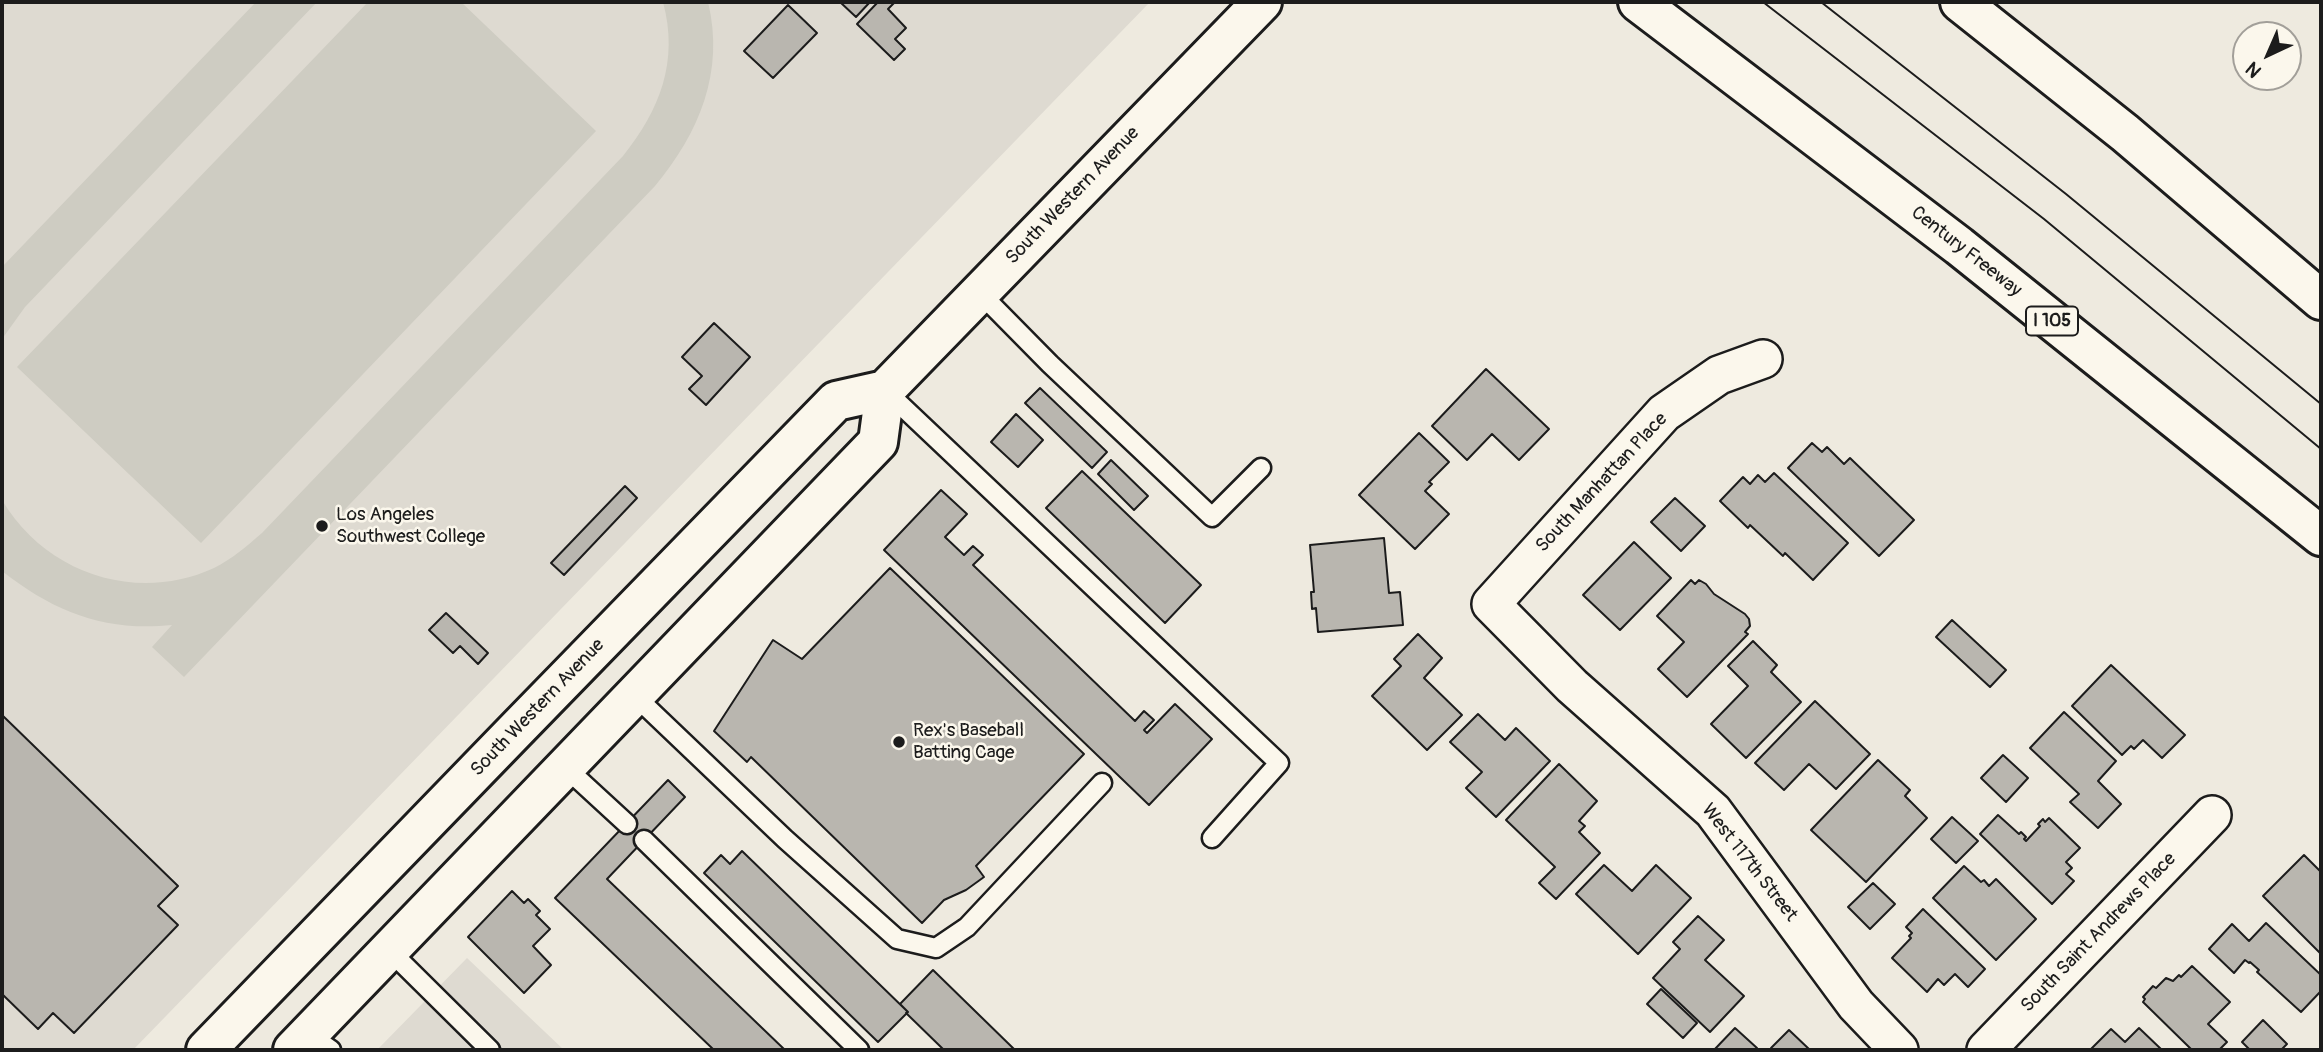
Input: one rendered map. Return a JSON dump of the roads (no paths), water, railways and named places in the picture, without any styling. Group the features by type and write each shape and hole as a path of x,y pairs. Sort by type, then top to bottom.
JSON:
{"main road":[{"name":"South Western Avenue","path":"206,1050 836,401 885,390 1262,2"},
{"name":"Century Freeway","path":"1638,2 1959,246 2321,536"},
{"path":"1960,2 2125,132 2321,300"},
{"path":"310,1045 388,950 878,442 885,390"}],"street":[{"name":"South Manhattan Place","path":"1491,604 1664,413 1719,375 1763,359"},
{"name":"West 117th Street","path":"1491,604 1572,686 1713,811 1856,1005 1899,1050"},
{"name":"South Saint Andrews Place","path":"1986,1050 2211,815"}],"lane":[{"path":"979,292 1050,364 1212,517 1261,468"},
{"path":"885,390 1279,763 1213,838"},
{"path":"633,694 785,839 898,939 936,948 967,927 1102,783"},
{"path":"565,767 627,824"},
{"path":"644,840 859,1050"},
{"path":"388,950 490,1050"}],"tram line":[{"path":"1763,2 2044,219 2321,449"},
{"path":"1821,2 2066,194 2321,404"}],"place":[{"name":"Los Angeles Southwest College","path":"322,526"},
{"name":"Rex's Baseball Batting Cage","path":"899,742"}]}
